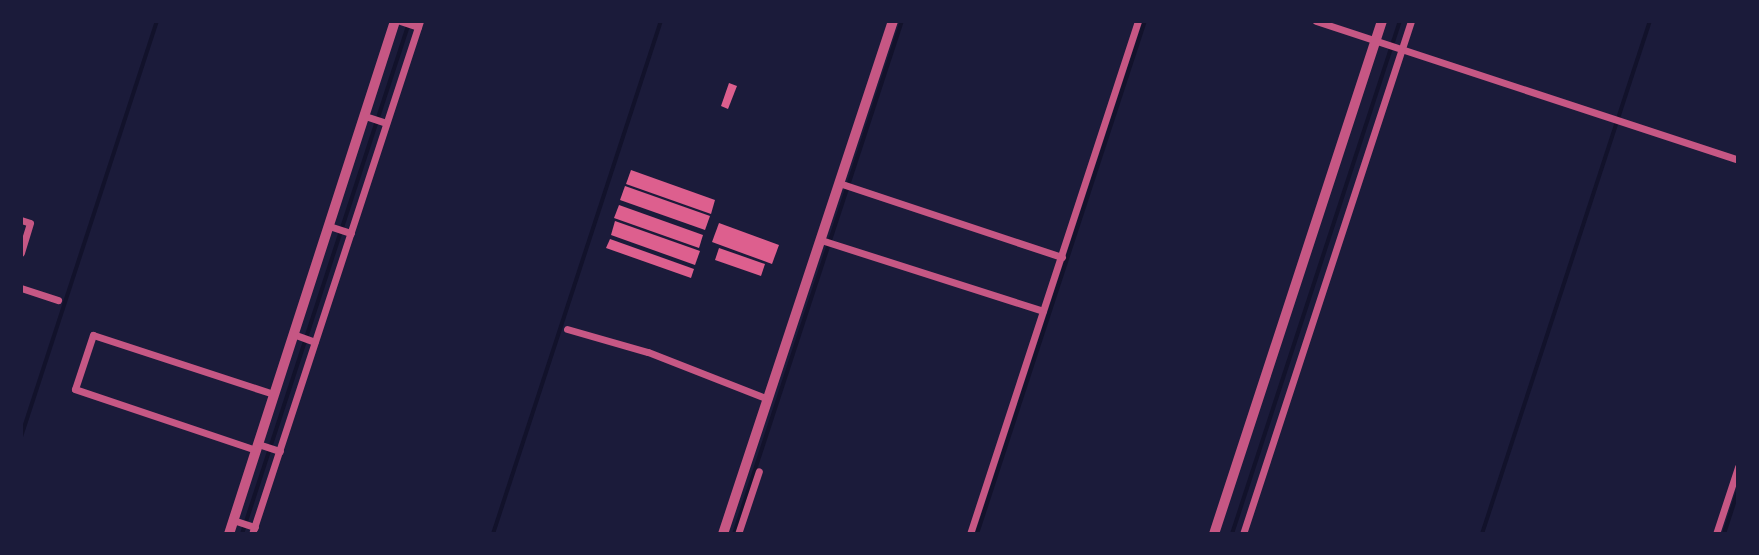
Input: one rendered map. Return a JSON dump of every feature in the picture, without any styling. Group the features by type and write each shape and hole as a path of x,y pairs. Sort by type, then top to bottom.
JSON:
{"street":[{"path":"229,534 246,526 267,448 305,338 340,230 377,120 400,21 417,24 377,120 305,338 274,394 267,448 246,526"},
{"path":"738,534 742,503 768,399 845,185 893,21"},
{"path":"970,534 1138,21"},
{"path":"1316,21 1738,160"},
{"path":"1214,534 1381,21"},
{"path":"1243,534 1411,21"},
{"path":"845,185 1062,257"},
{"path":"21,220 30,223 21,253"},
{"path":"826,242 1043,311"},
{"path":"21,288 58,300"},
{"path":"567,329 648,352 768,399"},
{"path":"267,448 75,389 93,335 274,394"},
{"path":"1716,534 1738,467"},
{"path":"723,534 759,471"}],"building":[{"path":"729,83 737,86 728,109 721,106"},
{"path":"631,170 715,200 711,214 626,184"},
{"path":"625,186 710,216 705,230 620,200"},
{"path":"619,205 703,235 699,248 614,218"},
{"path":"615,221 700,251 695,265 611,235"},
{"path":"719,223 779,245 772,264 712,242"},
{"path":"610,239 694,269 691,278 606,248"},
{"path":"719,248 765,264 761,276 715,260"}],"waterway":[{"path":"21,437 157,21"},
{"path":"493,534 661,21"},
{"path":"734,534 902,21"},
{"path":"977,534 1145,21"},
{"path":"1232,534 1400,21"},
{"path":"1482,534 1650,21"},
{"path":"242,534 409,23"},
{"path":"1724,534 1738,491"}]}
